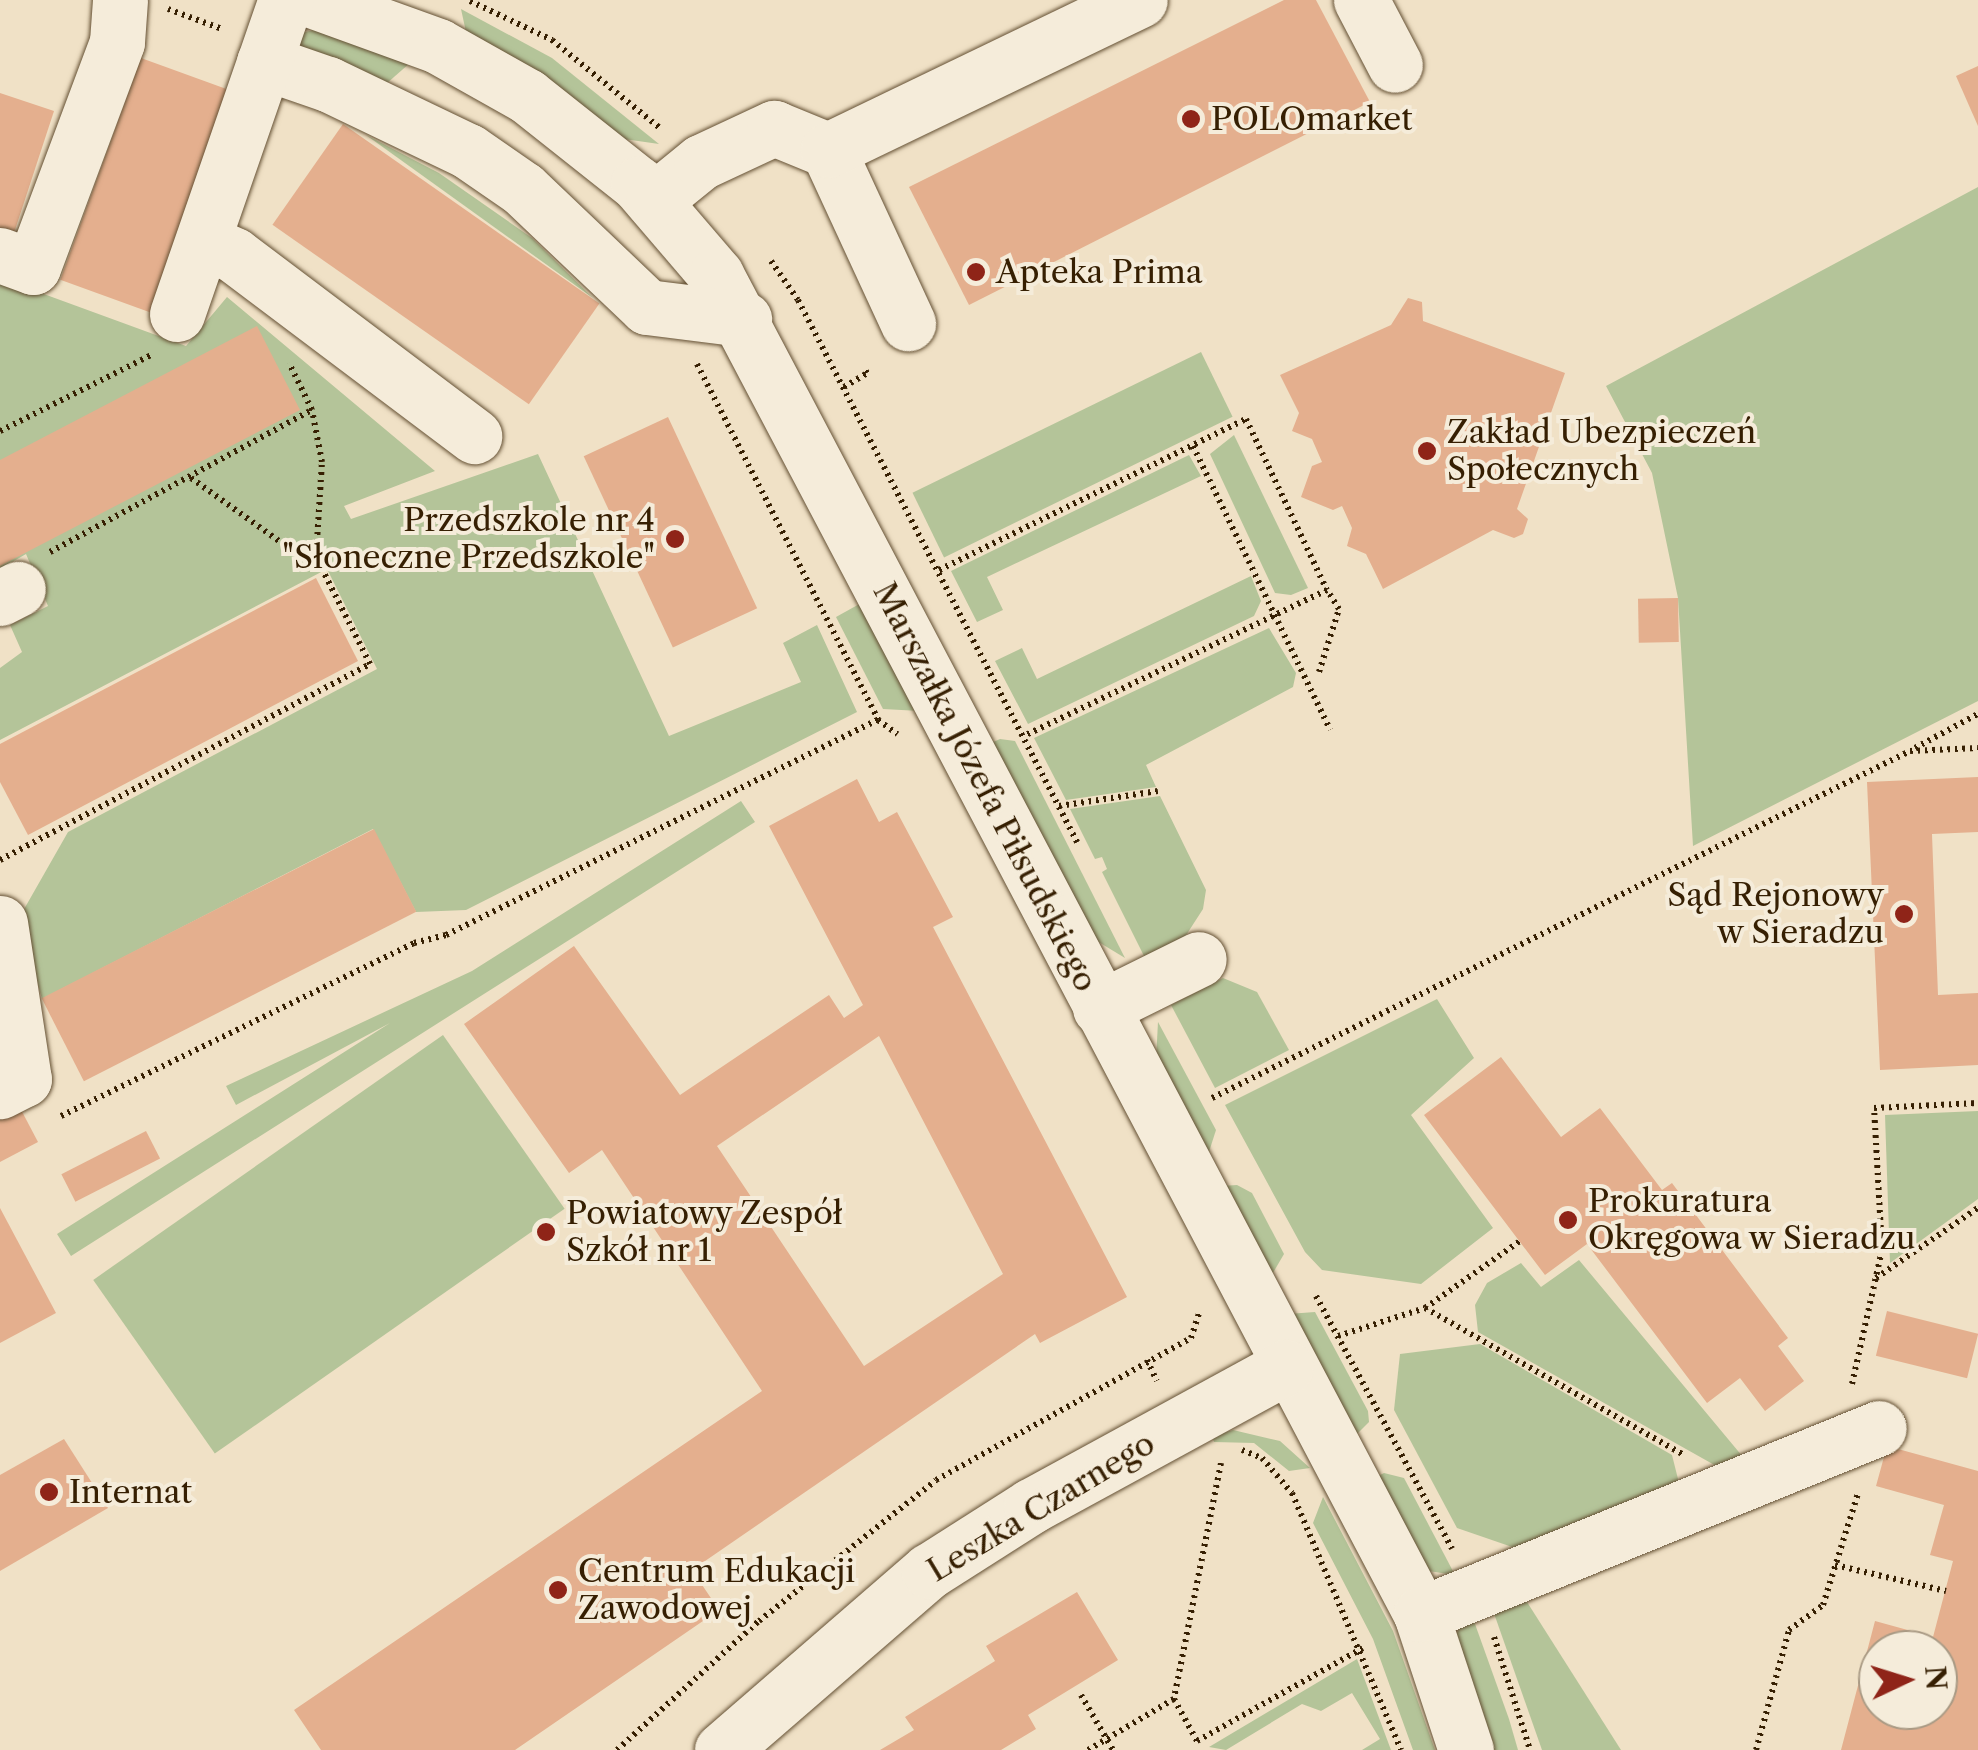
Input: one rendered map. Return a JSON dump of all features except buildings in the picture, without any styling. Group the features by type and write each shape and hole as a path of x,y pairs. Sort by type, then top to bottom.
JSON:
{"street":[{"path":"828,150 1140,0"},
{"path":"1360,0 1395,66"},
{"path":"0,255 34,267 117,42 139,3"},
{"name":"Marszałka Józefa Piłsudskiego","path":"336,4 486,71 586,140 653,201 716,274 744,319 1286,1367 1421,1614 1466,1750"},
{"path":"177,314 273,36 328,84 468,151 523,190 647,307 744,319"},
{"path":"653,201 700,162 774,128 828,150 908,323"},
{"path":"202,241 234,255 474,436"},
{"path":"0,923 12,1085"},
{"path":"1100,1008 1199,959"},
{"name":"Leszka Czarnego","path":"722,1750 929,1571 1032,1506 1286,1367"},
{"path":"1421,1614 1879,1428"}],"path":[{"path":"139,3 273,36"},
{"path":"0,860 370,664 316,557 322,462 312,410 284,354"},
{"path":"12,1085 59,1117 414,944 446,936 878,720 692,354"},
{"path":"844,387 867,374 864,368"},
{"path":"20,581 312,410"},
{"path":"939,570 1246,419 1339,609 1319,672"},
{"path":"1193,446 1330,730"},
{"path":"191,478 292,552 316,557"},
{"path":"1024,736 1327,590"},
{"path":"1212,1098 1978,714"},
{"path":"1910,751 1978,748"},
{"path":"1059,806 1158,791"},
{"path":"1875,1279 1978,1208"},
{"path":"1338,1336 1426,1308 1520,1241"},
{"path":"1426,1308 1735,1488"},
{"path":"617,1750 760,1621 936,1480 1148,1360"},
{"path":"1224,1448 1174,1699 1197,1741 1363,1648"},
{"path":"1235,1449 1262,1458 1292,1493 1363,1648 1401,1750"},
{"path":"1835,1565 1946,1591"},
{"path":"1081,1694 1113,1750"},
{"path":"1088,1750 1174,1699"}],"green space":[{"path":"461,9 552,58 659,144 624,139 466,32"},
{"path":"322,28 410,63 378,91 297,44 301,33"},
{"path":"366,135 439,173 532,238 593,298"},
{"path":"1978,187 1978,701 1693,846 1678,598 1652,473 1606,386"},
{"path":"0,278 186,346 227,297 435,471 344,506 351,519 538,454 669,736 801,682 783,643 817,625 857,712 466,910 416,912 373,829 42,999 19,918 68,832 377,669 327,569 0,740 0,668 22,652 10,625 48,606 26,554 0,569"},
{"path":"1201,352 1233,417 944,557 912,493"},
{"path":"1234,435 1308,588 1291,595 1275,593 1210,454"},
{"path":"1189,455 1201,476 987,577 1003,610 977,622 951,571"},
{"path":"1251,576 1261,601 1254,616 1028,724 995,661 1022,648 1037,679"},
{"path":"863,602 920,711 883,709 836,617"},
{"path":"1269,628 1296,673 1293,687 1146,765 1156,787 1066,800 1034,738"},
{"path":"1000,739 1015,741 1125,958 1092,938 991,743"},
{"path":"1160,796 1206,890 1203,909 1183,940 1144,956 1102,872 1107,869 1102,857 1095,859 1070,809"},
{"path":"741,801 755,822 71,1256 57,1234 390,1023 236,1105 226,1086 472,971"},
{"path":"1223,978 1257,992 1289,1050 1215,1088 1171,1005"},
{"path":"1437,999 1474,1058 1411,1115 1493,1228 1421,1284 1322,1270 1305,1252 1225,1105"},
{"path":"1158,1022 1216,1130 1207,1158 1156,1060"},
{"path":"443,1035 565,1209 215,1454 93,1280"},
{"path":"1978,1111 1978,1199 1890,1263 1885,1115"},
{"path":"1237,1185 1252,1193 1284,1254 1270,1278 1222,1186"},
{"path":"1579,1260 1743,1457 1718,1467 1478,1332 1475,1305 1487,1283 1521,1263 1541,1287"},
{"path":"1315,1312 1368,1411 1369,1422 1354,1437 1288,1314"},
{"path":"1480,1344 1672,1455 1679,1483 1518,1549 1457,1528 1394,1410 1400,1354"},
{"path":"1233,1430 1280,1441 1310,1468 1289,1471 1254,1443 1214,1442 1212,1436"},
{"path":"1384,1473 1404,1478 1455,1575 1422,1570 1374,1478"},
{"path":"1323,1497 1393,1631 1435,1750 1413,1750 1373,1639 1313,1523"},
{"path":"1520,1591 1621,1750 1542,1750 1490,1602"},
{"path":"1470,1610 1518,1750 1493,1750 1454,1638"},
{"path":"1357,1659 1391,1750 1362,1750 1380,1739 1352,1693 1321,1711 1302,1704 1226,1750 1209,1747"}],"place":[{"name":"POLOmarket","path":"1191,119"},
{"name":"Apteka Prima","path":"976,272"},
{"name":"Zakład Ubezpieczeń Społecznych","path":"1427,451"},
{"name":"Przedszkole nr 4 \"Słoneczne Przedszkole\"","path":"675,539"},
{"name":"Sąd Rejonowy w Sieradzu","path":"1904,914"},
{"name":"Prokuratura Okręgowa w Sieradzu","path":"1568,1220"},
{"name":"Powiatowy Zespół Szkół nr 1","path":"546,1232"},
{"name":"Internat","path":"49,1492"},
{"name":"Centrum Edukacji Zawodowej","path":"558,1590"}]}
